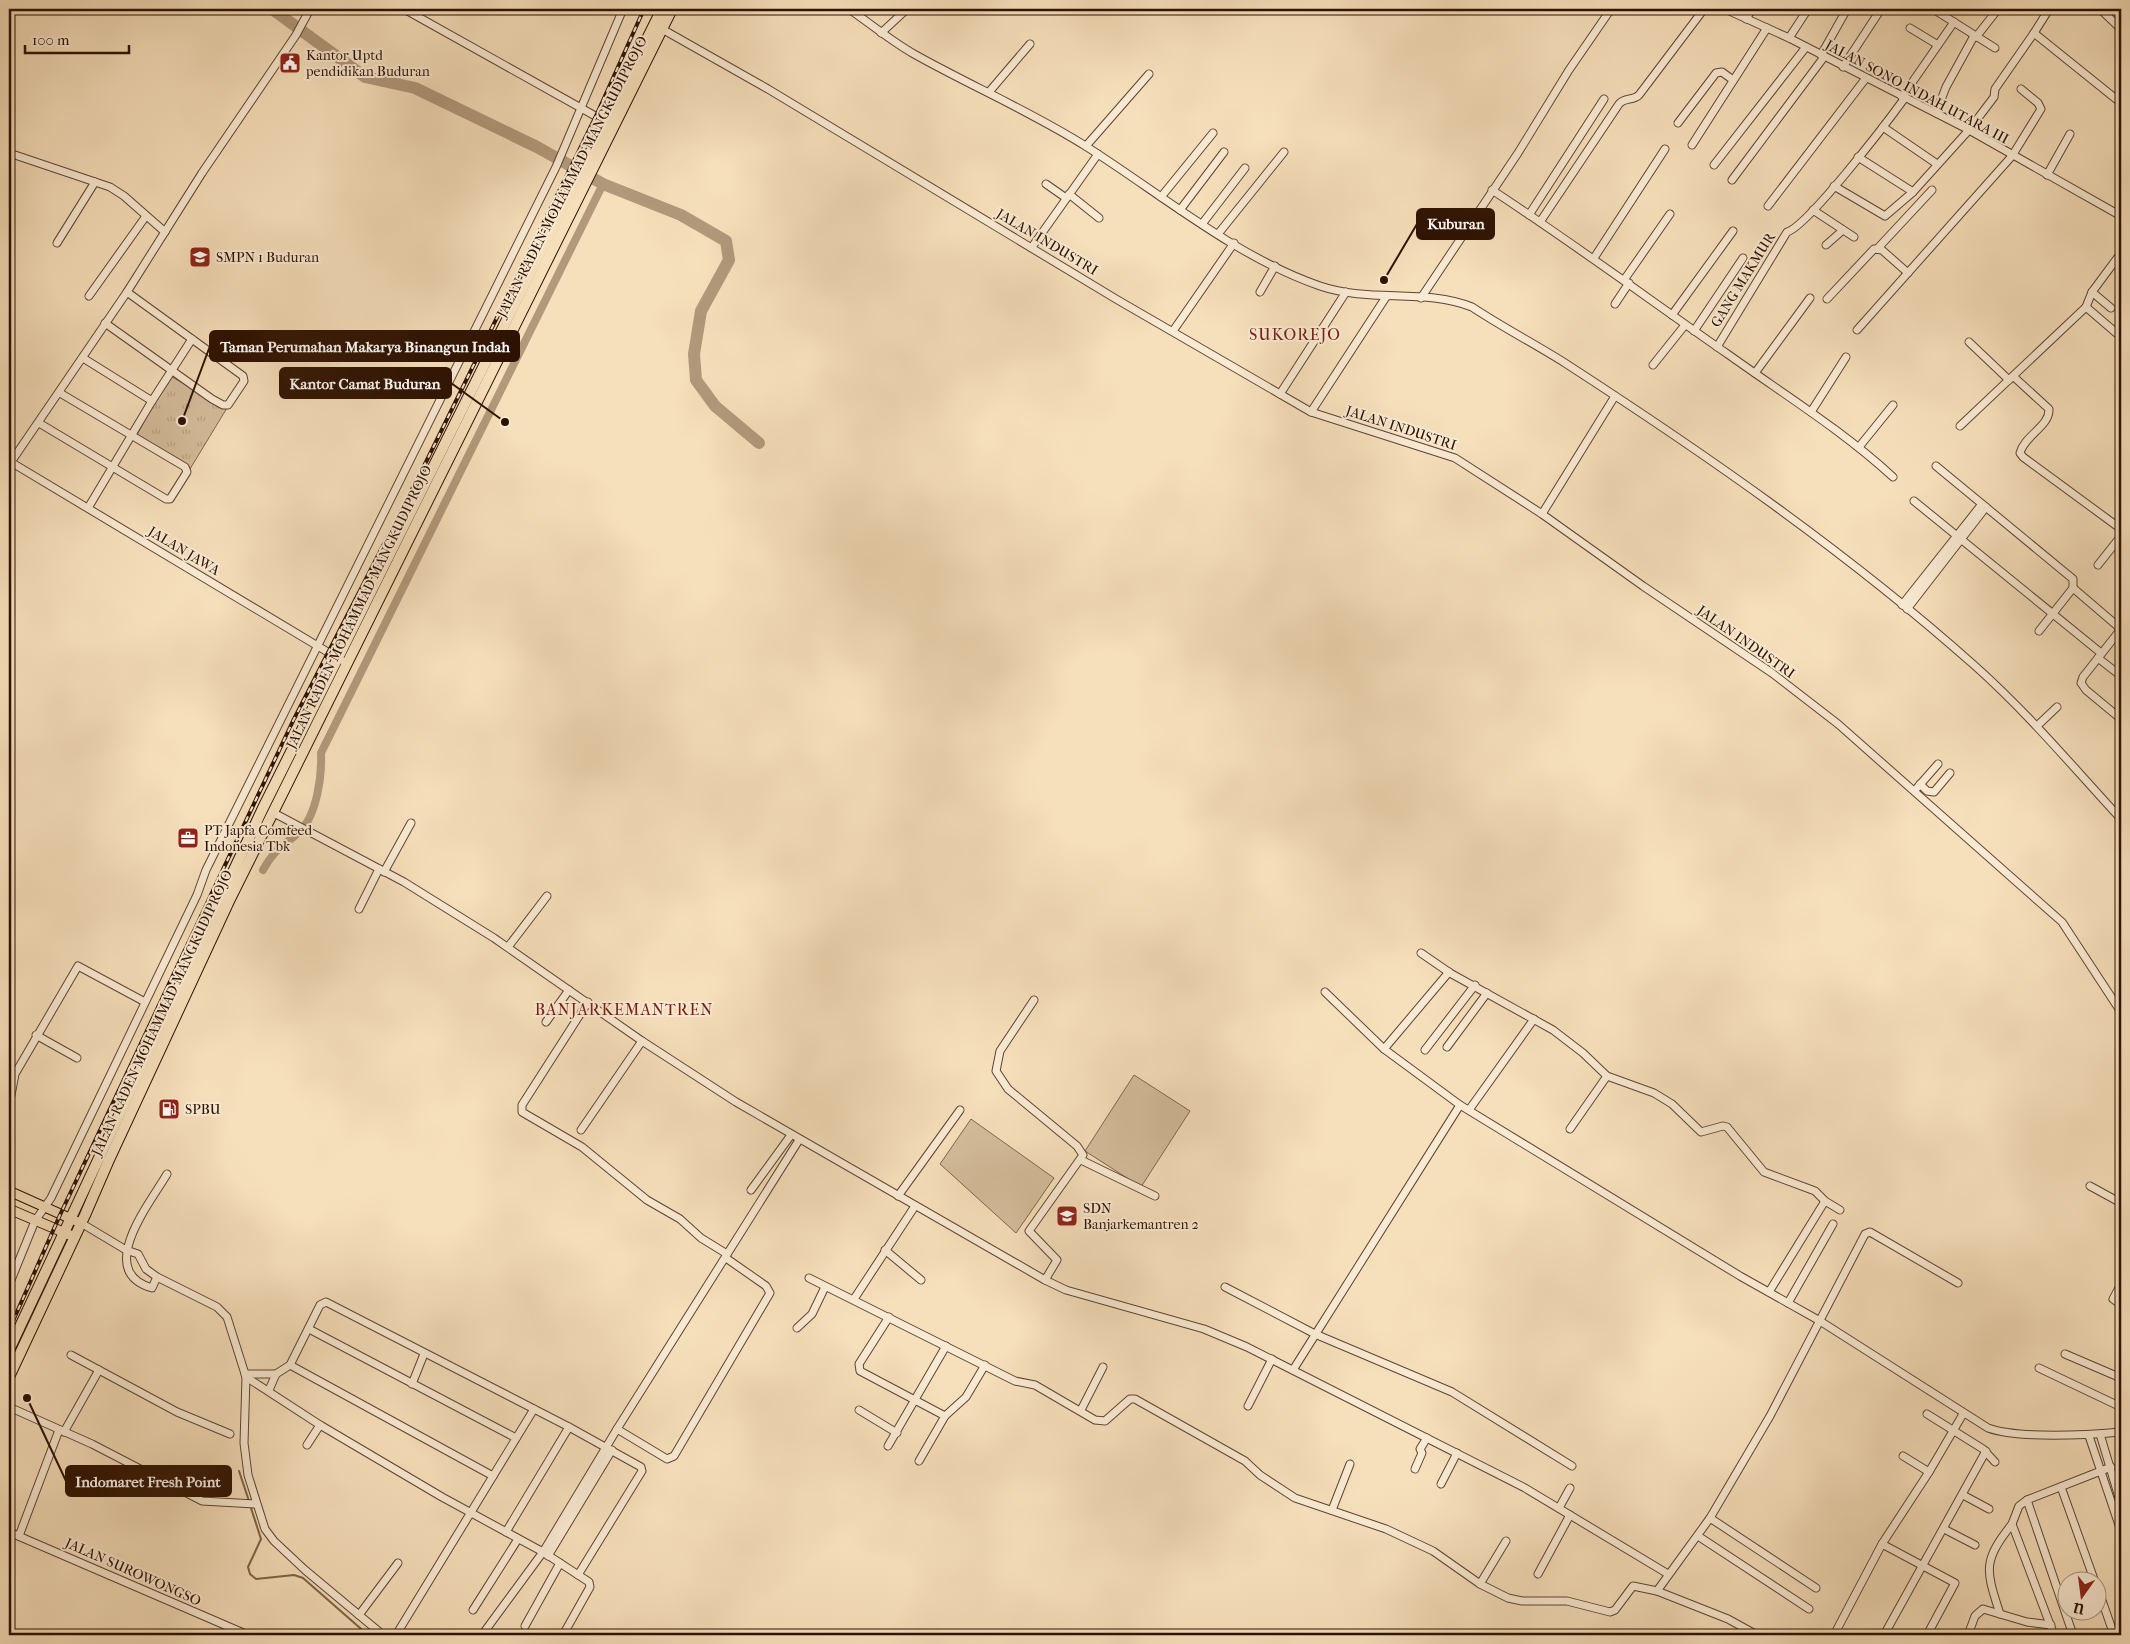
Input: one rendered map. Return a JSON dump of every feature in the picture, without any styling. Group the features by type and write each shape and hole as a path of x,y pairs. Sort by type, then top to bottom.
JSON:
{"highway":[{"name":"JALAN RADEN MOHAMMAD MANGKUDIPROJO","path":"589,163 606,122 662,9"},
{"name":"JALAN RADEN MOHAMMAD MANGKUDIPROJO","path":"9,1350 221,894 342,660 589,163 672,9"},
{"name":"JALAN RADEN MOHAMMAD MANGKUDIPROJO","path":"9,1376 342,660"}],"main road":[{"path":"9,1191 43,1208 81,1223"},
{"path":"9,1209 74,1238"}],"street":[{"path":"10,461 60,393 127,292 202,173 296,35 310,9"},
{"path":"404,9 606,122"},
{"path":"9,1285 36,1221 51,1198 197,895 206,870 564,151 623,9"},
{"path":"849,9 881,33 915,54 989,92 1086,146 1202,224 1275,266 1321,286 1346,292 1386,297 1447,299 1472,307 1615,396 1728,474 1904,607 1975,666 2037,726 2121,819"},
{"path":"881,33 907,9"},
{"path":"1420,298 1611,9"},
{"path":"1540,222 1619,104 1626,98 1637,97 1704,9"},
{"name":"JALAN SONO INDAH UTARA III","path":"1725,9 1789,38 1969,130 2121,216"},
{"path":"1789,38 1808,9"},
{"path":"1732,180 1823,56 1847,9"},
{"path":"1843,67 1881,9"},
{"path":"1934,9 1975,37 1995,48"},
{"path":"1936,113 1946,87 1975,37 1998,9"},
{"path":"2100,9 2121,29"},
{"path":"1746,19 1752,10"},
{"path":"1834,186 1885,216 1913,192 1969,130 1994,98 1995,89 2046,14"},
{"name":"GANG MAKMUR","path":"1717,347 1788,232 1794,230 1814,210 1883,127 1954,22"},
{"path":"1692,145 1767,28"},
{"path":"1910,28 1938,45"},
{"name":"JALAN INDUSTRI","path":"662,29 768,89 1311,412 1456,458 1542,514 1643,586 1772,673 1838,724 2062,922 2121,1012"},
{"path":"2034,33 2121,103"},
{"path":"989,92 1030,44"},
{"path":"1714,166 1806,47"},
{"path":"1678,123 1716,73 1722,72 1733,80"},
{"path":"1086,146 1148,74"},
{"path":"1768,206 1866,78"},
{"path":"1857,330 2012,156 2041,108 2038,103 2021,89"},
{"path":"1530,215 1604,99"},
{"path":"1883,127 1937,164"},
{"path":"1161,197 1213,133"},
{"path":"2047,175 2070,134"},
{"path":"1594,258 1665,149"},
{"path":"1180,210 1224,152"},
{"path":"1218,234 1284,152"},
{"path":"9,153 117,191 165,232"},
{"path":"1032,247 1098,154"},
{"path":"1858,157 1913,192"},
{"path":"1202,224 1245,168"},
{"path":"57,244 95,182"},
{"path":"1046,184 1099,218"},
{"path":"1492,190 1594,258 1672,316 1811,412 1859,447 1893,478"},
{"path":"1827,298 1867,255 1878,248 1932,190"},
{"path":"1814,210 1854,238"},
{"path":"1615,304 1670,214"},
{"path":"89,296 146,216"},
{"path":"1826,245 1843,230"},
{"path":"1672,316 1733,231"},
{"path":"1173,331 1234,243"},
{"path":"1878,248 1908,273"},
{"path":"1960,426 2086,307 2092,292 2121,253"},
{"path":"1694,331 1743,258"},
{"path":"1260,292 1275,266"},
{"path":"105,323 223,405 228,405 244,381 243,376 127,292"},
{"path":"1280,394 1346,292"},
{"path":"2092,292 2111,308"},
{"path":"1311,412 1386,297"},
{"path":"1755,374 1810,298"},
{"path":"2086,307 2121,337"},
{"path":"1653,365 1685,324"},
{"path":"88,508 152,400 192,339"},
{"path":"1970,342 2049,409 2047,418 2024,444 2020,453 2023,457 2121,528"},
{"path":"1811,412 1846,357"},
{"path":"83,358 152,400"},
{"path":"39,423 112,469 168,500 187,472 185,467 60,393"},
{"path":"1542,514 1615,396"},
{"path":"1859,447 1892,405"},
{"name":"JALAN JAWA","path":"10,461 342,660"},
{"path":"1936,466 2074,581 2072,588 2039,631"},
{"path":"1914,501 2051,614 2121,676"},
{"path":"1904,607 1984,505"},
{"path":"2098,565 2121,536"},
{"path":"2072,588 2121,631 2081,683 2086,690 2121,719"},
{"path":"2037,726 2057,707"},
{"path":"1914,791 1938,764"},
{"path":"1920,784 1927,791 1934,792 1950,773"},
{"path":"272,812 382,870 508,947 642,1041 791,1135 1045,1280 1066,1290 1204,1329 1272,1359 1457,1453 1559,1508 1668,1574"},
{"path":"359,909 411,823"},
{"path":"508,947 547,896"},
{"path":"1421,953 1448,972 1534,1019 1573,1044 1607,1076 1654,1093 1672,1104 1701,1132 1723,1126 1727,1128 1764,1172 1814,1191 1825,1201 1840,1210"},
{"path":"9,1106 12,1072 78,966 145,1002"},
{"path":"1384,1049 1448,972"},
{"path":"1424,1050 1475,986"},
{"path":"546,1022 569,990"},
{"path":"1325,992 1384,1049 1460,1105 1820,1321 1963,1414 1994,1431 2089,1436 2121,1432"},
{"path":"1447,1047 1486,993"},
{"path":"1034,1000 1000,1051 996,1071 1008,1089 1082,1152 1081,1160 1029,1232 1057,1260 1045,1280"},
{"path":"588,1002 522,1105 522,1112 582,1147 647,1200 680,1219 701,1238 766,1286 770,1293 672,1458 667,1459 617,1430"},
{"path":"1469,1110 1534,1019"},
{"path":"36,1036 77,1058"},
{"path":"581,1130 642,1041"},
{"path":"1570,1129 1607,1076"},
{"path":"1293,1370 1460,1105"},
{"path":"898,1196 960,1110"},
{"path":"751,1190 791,1135"},
{"path":"482,1635 546,1554 609,1448 617,1430 800,1140"},
{"path":"1081,1160 1097,1170 1155,1196"},
{"path":"156,1281 148,1287 134,1277 128,1253 137,1223 167,1174"},
{"path":"2090,1186 2121,1203"},
{"path":"1769,1292 1825,1201"},
{"path":"854,1299 914,1206"},
{"path":"81,1223 128,1253 138,1254 146,1269 156,1281 217,1308 227,1317 246,1376 244,1443 248,1476 255,1503 265,1529 274,1541 383,1635"},
{"path":"1788,1303 1833,1224"},
{"path":"1657,1591 1710,1518 1770,1416 1867,1232 1886,1240 1958,1283"},
{"path":"886,1250 922,1280"},
{"path":"809,1278 825,1288 854,1299 1015,1381 1035,1384 1095,1420 1105,1421 1130,1399 1135,1399 1245,1461 1282,1491 1295,1498 1386,1529 1434,1551 1480,1584 1508,1598 1532,1601 1558,1600 1610,1612 1615,1610 1633,1586 1657,1591 1728,1619 1757,1635"},
{"path":"2121,1284 2113,1299 2121,1305"},
{"path":"1225,1287 1315,1334 1452,1392 1572,1466"},
{"path":"797,1328 812,1314 825,1288"},
{"path":"246,1376 276,1374 290,1365 320,1305 326,1302 424,1354 534,1408 641,1467 642,1471 578,1575"},
{"path":"889,1317 859,1368 860,1371 915,1402 945,1416"},
{"path":"309,1329 516,1438"},
{"path":"888,1446 946,1346"},
{"path":"412,1384 424,1354"},
{"path":"2065,1354 2121,1378"},
{"path":"71,1355 177,1412 230,1434"},
{"path":"1248,1406 1272,1359"},
{"path":"290,1365 493,1476"},
{"path":"919,1461 945,1416 966,1397 985,1365"},
{"path":"1081,1410 1103,1367"},
{"path":"2039,1368 2121,1407"},
{"path":"19,1536 62,1431 98,1370"},
{"path":"269,1390 276,1374"},
{"path":"246,1376 320,1425 546,1554 589,1582 590,1587 563,1635"},
{"path":"9,1408 62,1431 202,1501 255,1503"},
{"path":"396,1635 534,1408"},
{"path":"858,1410 897,1433"},
{"path":"1927,1414 1986,1451 1995,1462"},
{"path":"1834,1635 1882,1544 1930,1472 1963,1414"},
{"path":"307,1445 320,1425"},
{"path":"506,1532 569,1427"},
{"path":"2100,1434 2121,1504"},
{"path":"2089,1436 2121,1531"},
{"path":"1415,1469 1422,1454 1420,1450 1427,1438"},
{"path":"1884,1635 1922,1565 1944,1530 1986,1451"},
{"path":"1441,1484 1457,1453"},
{"path":"1903,1456 1930,1472"},
{"path":"1332,1510 1350,1464"},
{"path":"2000,1614 1988,1577 1989,1569 1993,1551 2012,1524 2020,1506 2027,1500 2111,1467"},
{"path":"2061,1487 2091,1572"},
{"path":"1559,1508 1570,1488"},
{"path":"1963,1495 1990,1509"},
{"path":"2027,1500 2073,1635"},
{"path":"1538,1574 1570,1515"},
{"path":"1710,1518 1816,1588"},
{"path":"2012,1524 2054,1635"},
{"path":"1944,1530 1975,1545"},
{"name":"JALAN SUROWONGSO","path":"9,1532 248,1635"},
{"path":"1698,1536 1809,1609"},
{"path":"473,1610 518,1539"},
{"path":"1480,1584 1506,1541"},
{"path":"1882,1544 1956,1584 1927,1635"},
{"path":"359,1615 398,1563"},
{"path":"525,1626 560,1563"},
{"path":"1968,1635 1980,1611 1983,1609 2038,1625 2051,1625"},
{"path":"2108,1618 2114,1635"}],"green space":[{"path":"172,377 227,408 190,469 137,435 153,405"},
{"path":"1134,1075 1190,1111 1141,1187 1085,1151"},
{"path":"971,1119 1054,1178 1016,1233 940,1164"}],"waterway":[{"path":"272,9 365,77 415,88 537,147 603,184 681,215 726,241 729,260 701,311 694,354 696,380 715,406 759,443"},
{"path":"263,870 276,852 300,831 311,815 321,772 321,753 603,184"},
{"path":"239,1471 249,1501"},
{"path":"250,1505 261,1539 248,1567 250,1574 256,1579 294,1575 303,1578 368,1635"}],"railway":[{"path":"9,1330 60,1215 293,721 426,462 596,116 644,9"}],"place":[{"name":"Kantor Uptd pendidikan Buduran","path":"290,63"},
{"name":"SMPN 1 Buduran","path":"200,257"},
{"name":"Kuburan","path":"1384,280"},
{"name":"Taman Perumahan Makarya Binangun Indah","path":"182,421"},
{"name":"Kantor Camat Buduran","path":"505,422"},
{"name":"PT Japfa Comfeed Indonesia Tbk","path":"188,838"},
{"name":"SPBU","path":"169,1109"},
{"name":"SDN Banjarkemantren 2","path":"1067,1216"},
{"name":"Indomaret Fresh Point","path":"27,1398"}],"district":[{"name":"SUKOREJO","path":"1295,334"},
{"name":"BANJARKEMANTREN","path":"624,1009"}]}
